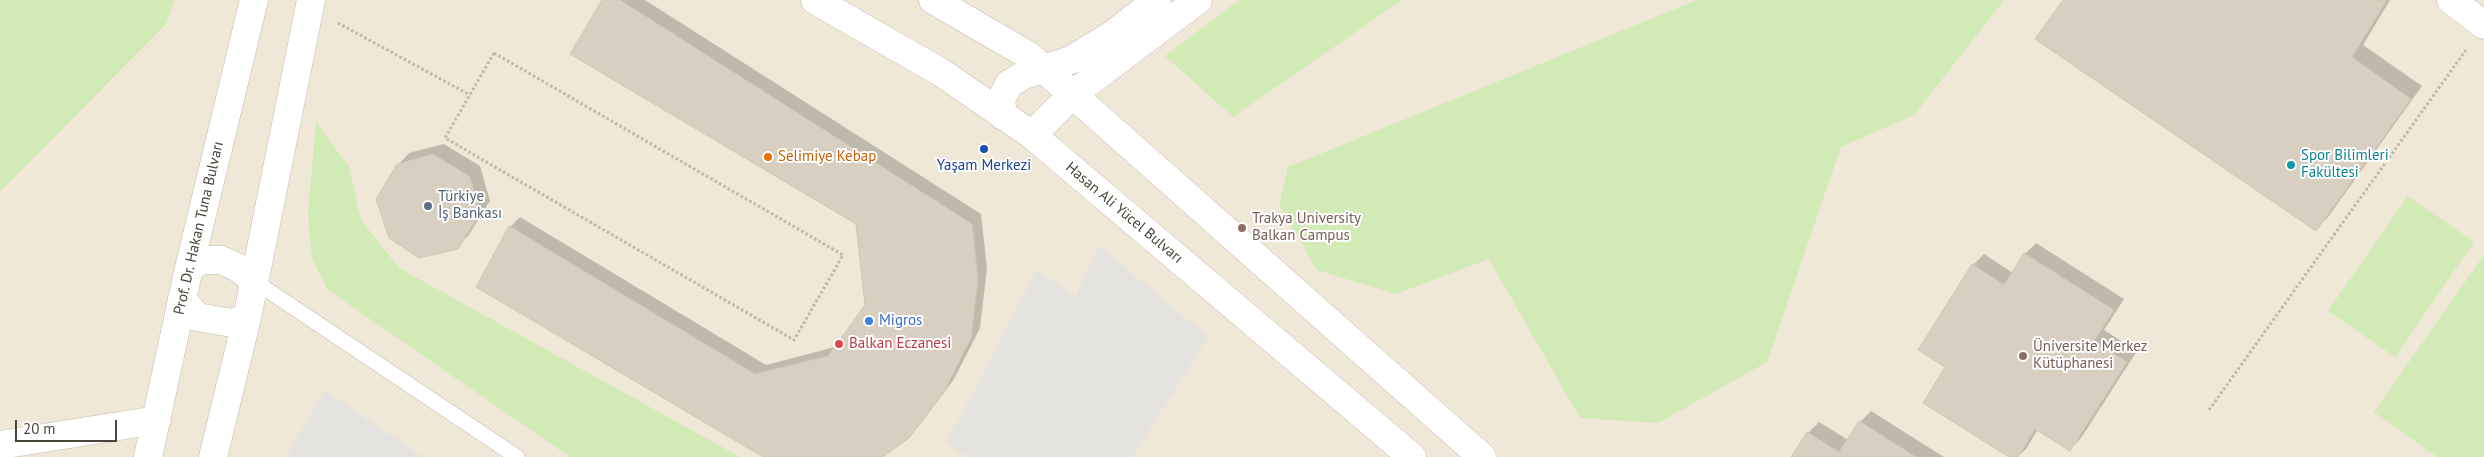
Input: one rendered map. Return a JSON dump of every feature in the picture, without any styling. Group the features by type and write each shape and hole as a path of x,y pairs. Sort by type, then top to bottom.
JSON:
{"street":[{"name":"Prof. Dr. Hakan Tuna Bulvarı","path":"148,457 189,268 254,0"},
{"name":"Hasan Ali Yücel Bulvarı","path":"815,0 942,73 1032,135 1412,457"},
{"path":"933,0 1028,55 1482,457"},
{"path":"1003,116 1001,100 1009,84 1024,74 1071,60 1112,35 1157,0"},
{"path":"1032,135 1073,94 1198,0"},
{"path":"2451,0 2484,25"},
{"path":"213,457 247,318 310,4"},
{"path":"189,268 202,260 221,260 239,268 254,281"},
{"path":"182,299 197,317 232,322 247,318"},
{"path":"0,445 157,420"}],"lane":[{"path":"254,281 517,457"}],"path":[{"path":"310,4 470,95"},
{"path":"2209,410 2484,25"},
{"path":"494,53 843,255 794,340 445,138 470,95 494,53"}],"shaded area":[{"name":"Trakya University Balkan Campus","path":"0,0 2484,0 2484,457 0,457"},
{"path":"1099,246 1208,337 1132,457 967,457 947,443 1036,271 1076,296"},
{"path":"325,391 423,457 286,457"}],"green space":[{"path":"0,0 175,0 166,24 0,192"},
{"path":"1239,0 1402,0 1233,117 1165,56"},
{"path":"1697,0 2004,0 1914,115 1841,147 1767,362 1658,423 1580,418 1489,259 1396,294 1317,270 1279,205 1288,167"},
{"path":"316,122 349,167 361,220 399,268 740,457 570,457 328,290 312,258 308,214"},
{"path":"2408,196 2474,242 2395,357 2328,311"},
{"path":"2484,255 2484,457 2437,457 2374,412"}],"building":[{"path":"602,0 620,0 972,224 978,279 971,338 945,390 909,438 883,457 763,457 476,287 509,226 755,374 828,356 865,305 856,224 570,54"},
{"name":"Spor Bilimleri Fakültesi","path":"2063,0 2387,0 2352,57 2411,99 2316,231 2035,39"},
{"name":"Türkiye İş Bankası","path":"433,154 470,177 480,213 458,249 419,258 389,238 376,199 397,164"},
{"name":"Üniversite Merkez Kütüphanesi","path":"2024,253 2114,310 2094,341 2127,362 2070,451 2035,429 2018,457 2009,457 1923,403 1945,367 1918,350 1972,264 2004,285"},
{"path":"1859,421 1916,457 1791,457 1807,432 1839,452"}],"place":[{"name":"Yaşam Merkezi","path":"984,149"},
{"name":"Selimiye Kebap","path":"768,157"},
{"name":"Spor Bilimleri Fakültesi","path":"2291,165"},
{"name":"Türkiye İş Bankası","path":"428,206"},
{"name":"Trakya University Balkan Campus","path":"1242,228"},
{"name":"Migros","path":"869,321"},
{"name":"Balkan Eczanesi","path":"839,344"},
{"name":"Üniversite Merkez Kütüphanesi","path":"2023,356"}]}
